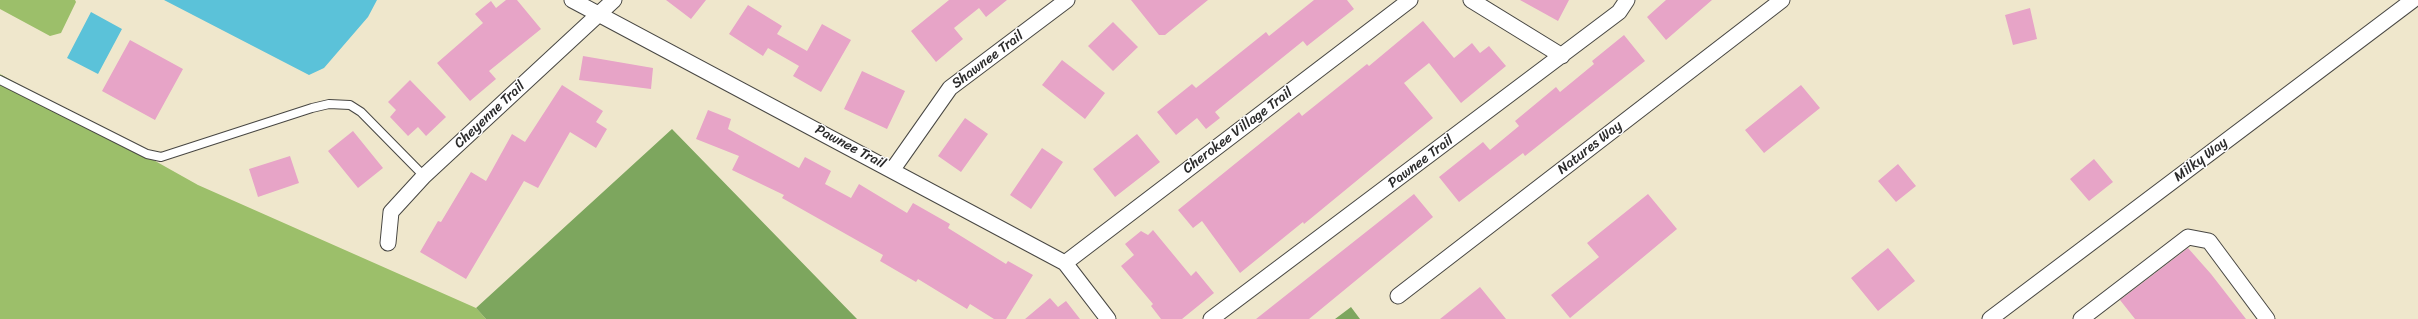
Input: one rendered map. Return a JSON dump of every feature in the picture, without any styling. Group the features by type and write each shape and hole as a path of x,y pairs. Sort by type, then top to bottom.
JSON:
{"street":[{"name":"Pawnee Trail","path":"572,0 893,169 1065,263 1108,319"},
{"name":"Cheyenne Trail","path":"388,243 391,212 424,176 614,0"},
{"name":"Shawnee Trail","path":"893,169 950,88 1067,0"},
{"name":"Cherokee Village Trail","path":"1065,263 1410,0"},
{"path":"1471,0 1562,56"},
{"name":"Pawnee Trail","path":"1212,319 1562,56 1619,12 1627,0"},
{"name":"Natures Way","path":"1398,296 1782,0"},
{"name":"Milky Way","path":"1990,319 2413,0"},
{"path":"2081,319 2099,314 2188,237 2209,241 2267,319"}],"lane":[{"path":"0,80 147,154 161,157 312,108 329,104 350,105 361,112 424,176"}],"green space":[{"path":"0,0 75,0 76,2 61,33 50,36 0,9"},
{"path":"0,74 198,185 476,308 486,319 0,319"},
{"path":"672,129 857,319 486,319 476,308"},
{"path":"1351,307 1360,319 1335,319"}],"water":[{"path":"164,0 377,0 368,17 324,68 309,75"},
{"path":"91,12 122,29 98,74 67,58"}],"building":[{"path":"506,0 517,0 541,29 489,71 496,79 470,101 437,63 483,23 475,14 491,1 496,8"},
{"path":"666,0 706,0 691,19"},
{"path":"949,0 1007,0 986,17 979,8 954,28 963,39 936,62 911,31"},
{"path":"1131,0 1208,0 1165,35 1159,35"},
{"path":"1314,0 1347,0 1354,9 1307,46 1303,41 1215,112 1220,118 1206,129 1197,118 1176,135 1157,112 1192,84 1196,88 1266,32 1269,36"},
{"path":"1520,0 1569,0 1558,21"},
{"path":"1666,0 1712,0 1666,40 1647,17"},
{"path":"748,5 782,26 777,34 807,51 822,24 851,40 821,92 793,76 799,66 768,48 763,56 729,34"},
{"path":"2030,8 2037,39 2013,45 2005,15"},
{"path":"1423,21 1454,58 1472,43 1480,53 1489,46 1506,66 1461,103 1429,63 1404,83 1433,118 1304,224 1303,222 1240,273 1202,221 1193,228 1178,210 1299,112 1302,116 1367,64 1369,66"},
{"path":"1113,22 1138,47 1113,71 1088,46"},
{"path":"1624,35 1645,61 1525,156 1523,153 1459,202 1439,177 1483,142 1490,150 1519,126 1515,121 1556,87 1560,92 1594,64 1592,61"},
{"path":"130,40 183,69 155,120 102,91"},
{"path":"583,56 653,68 651,89 579,80"},
{"path":"1062,60 1105,93 1085,119 1042,85"},
{"path":"862,71 905,91 887,129 844,109"},
{"path":"410,80 446,117 426,136 418,127 408,136 390,117 396,110 388,102"},
{"path":"562,85 603,111 596,122 607,129 596,148 570,132 538,188 524,181 466,279 420,252 438,221 441,222 471,172 486,181 512,134 525,142"},
{"path":"1801,85 1820,108 1764,153 1745,130"},
{"path":"708,110 731,119 728,129 799,168 805,157 831,171 825,184 851,198 859,184 907,213 913,203 950,224 948,228 1006,264 1008,261 1033,275 1006,319 994,319 970,304 967,309 918,279 916,282 880,261 883,255 782,198 784,195 732,170 739,156 696,139"},
{"path":"965,118 988,134 961,172 938,156"},
{"path":"353,131 383,168 358,188 328,151"},
{"path":"1137,134 1160,162 1115,197 1093,169"},
{"path":"1042,148 1063,162 1031,209 1010,195"},
{"path":"290,156 299,183 258,197 249,169"},
{"path":"2094,159 2113,182 2089,201 2070,179"},
{"path":"1898,164 1916,186 1896,202 1878,181"},
{"path":"1414,194 1433,217 1309,319 1256,319"},
{"path":"1648,194 1677,229 1570,318 1551,295 1599,257 1587,243"},
{"path":"1153,230 1191,276 1196,271 1214,293 1182,319 1161,319 1151,306 1153,304 1121,266 1134,255 1125,244 1141,231 1148,235"},
{"path":"1888,248 1915,281 1878,311 1851,278"},
{"path":"2188,248 2211,274 2246,319 2135,319 2120,300"},
{"path":"1480,287 1506,319 1440,319"},
{"path":"1050,298 1058,307 1066,301 1080,319 1025,319"}]}
